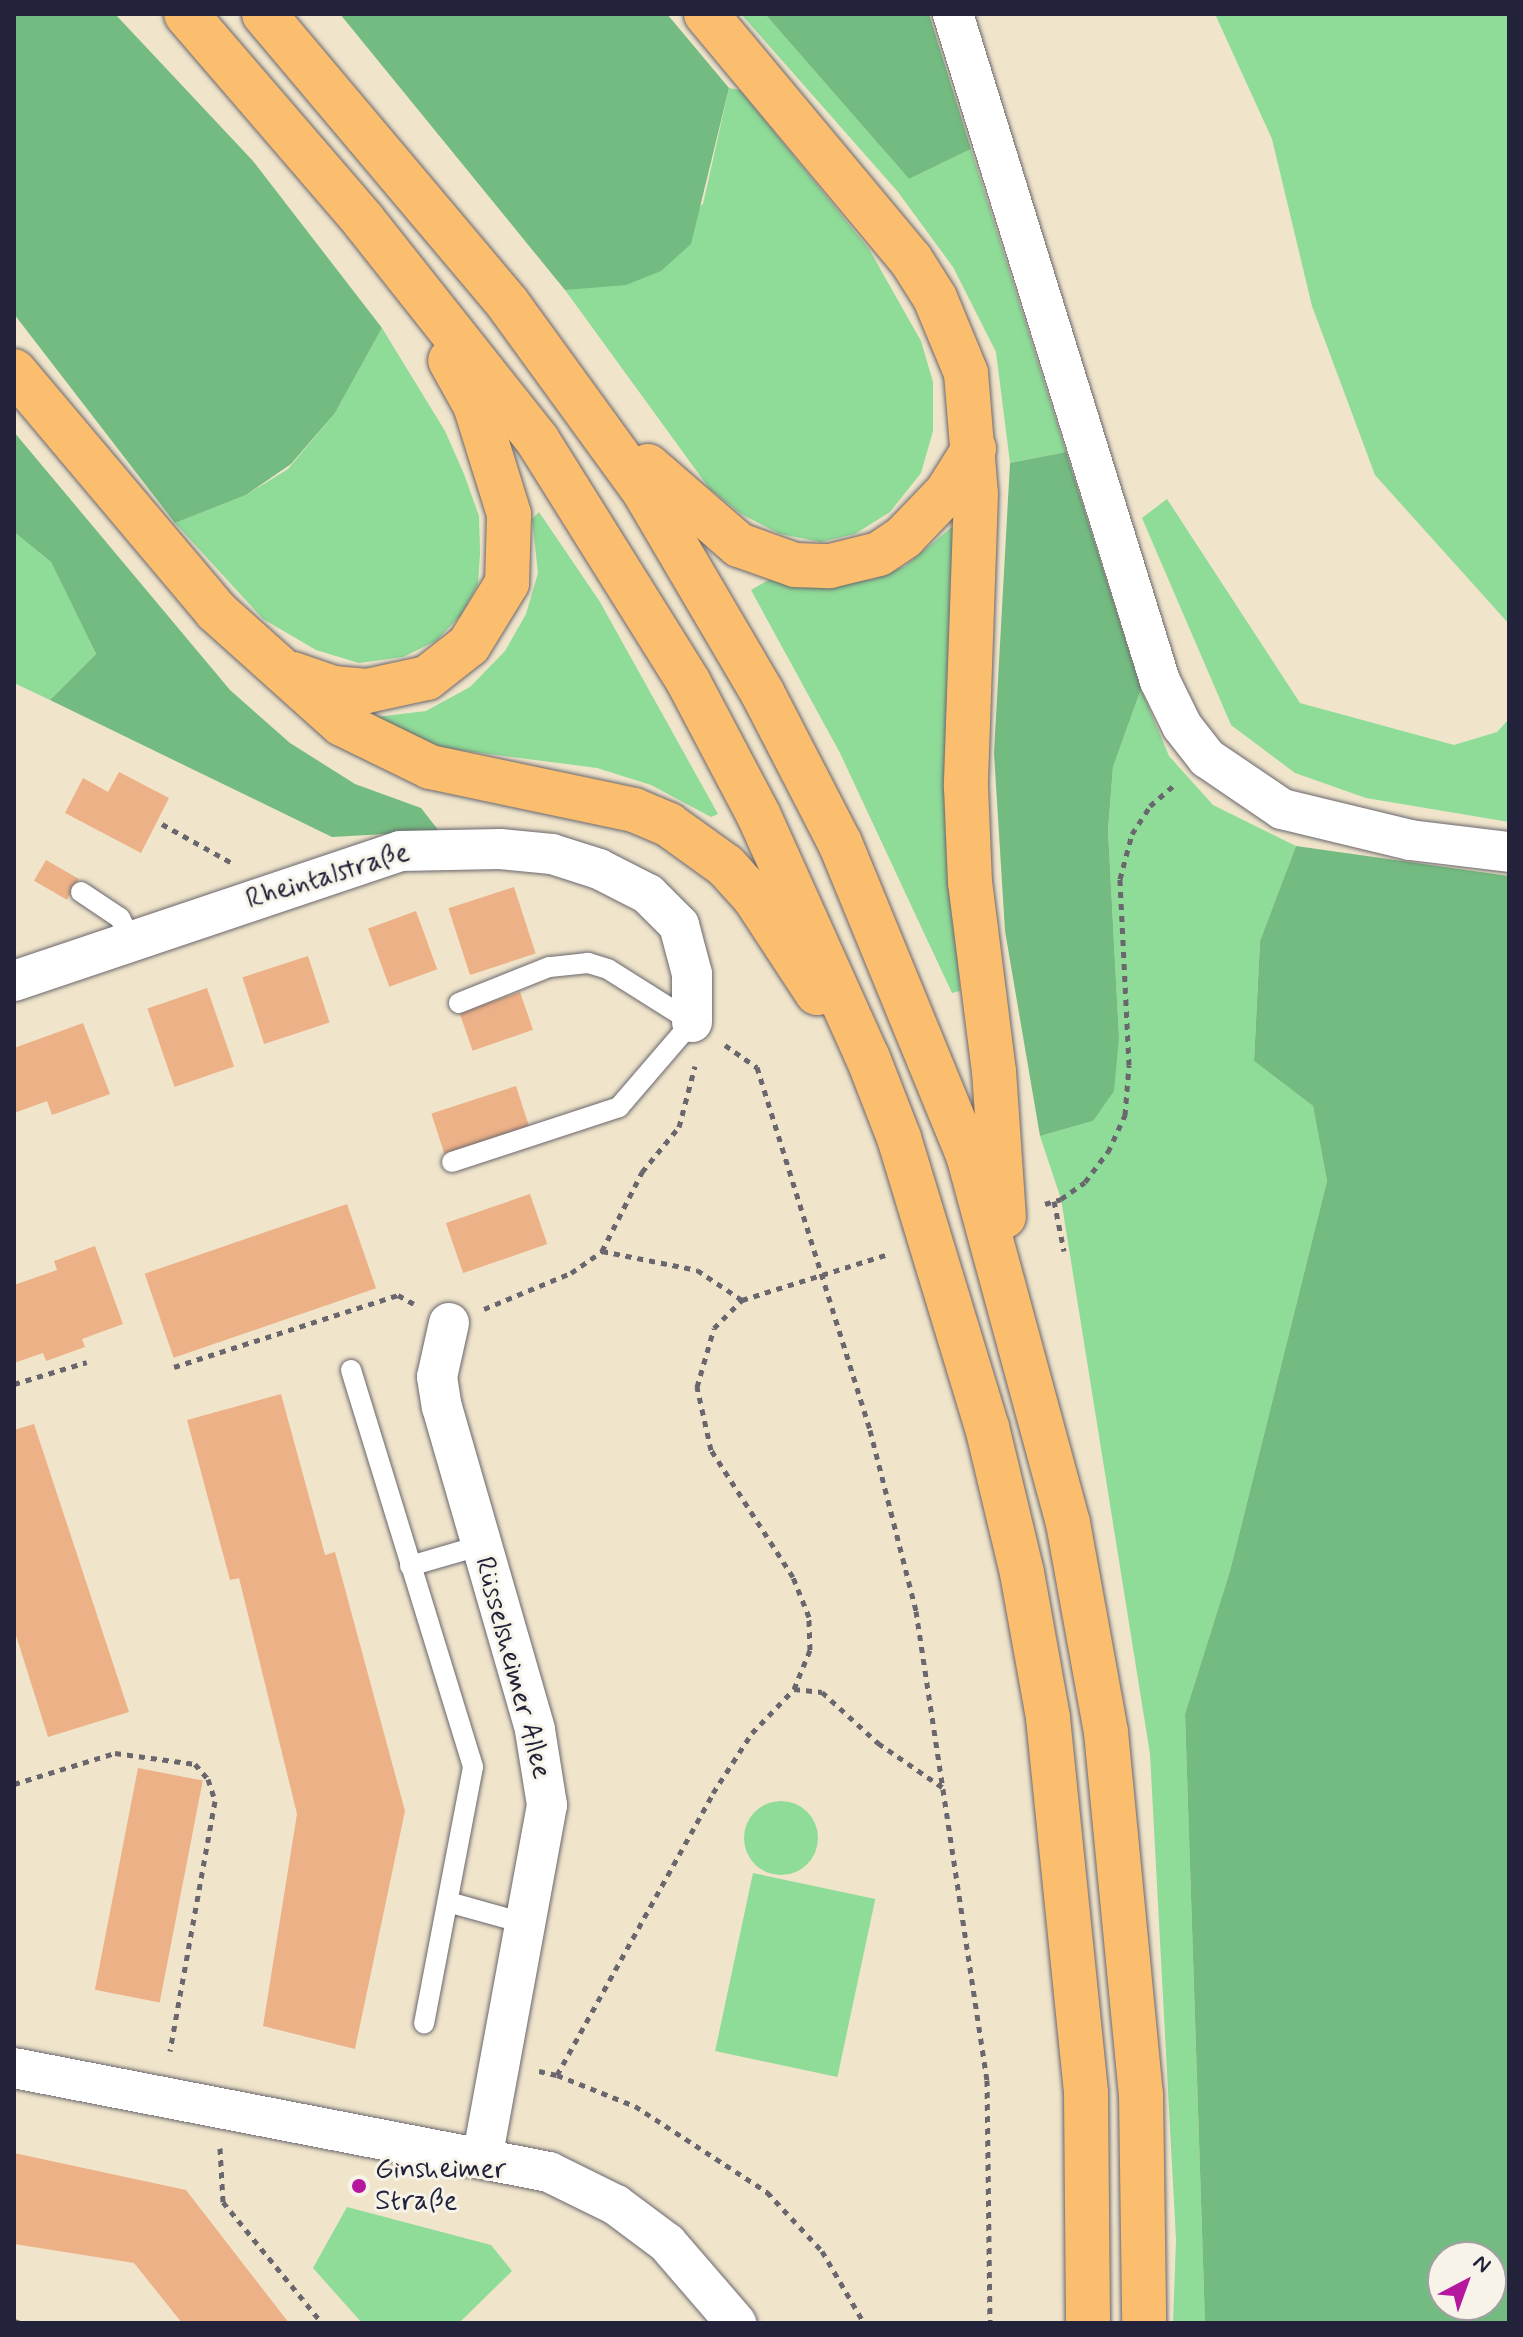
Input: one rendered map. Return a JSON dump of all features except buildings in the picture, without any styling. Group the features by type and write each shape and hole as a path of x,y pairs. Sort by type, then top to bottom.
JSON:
{"highway":[{"path":"186,14 395,260 538,441 689,683 822,950 899,1138 987,1427 1022,1573 1048,1718 1085,2077 1088,2323"},
{"path":"264,14 538,343 684,503 739,545 795,565 830,566 879,554 930,510 974,449"},
{"path":"706,14 878,215 935,298 966,373 974,449 975,596 966,803 970,882 994,1071 1007,1291"},
{"path":"276,667 333,688 394,688 427,678 469,645 507,583 509,514 475,405 395,260"},
{"path":"538,343 644,491 763,694 840,843 968,1155 1068,1523 1106,1732 1141,2094 1144,2323"},
{"path":"14,371 216,611 342,724 430,767 634,810 701,846 754,897 836,1023 899,1138"}],"street":[{"path":"953,14 1160,681 1182,726 1207,758 1282,809 1410,840 1509,852"},
{"name":"Rheintalstraße","path":"14,981 400,851 446,847 552,854 599,869 648,894 679,925 692,974 692,1022"},
{"name":"Rüsselsheimer Allee","path":"449,1323 437,1377 479,1546 535,1730 547,1805 496,2063 482,2158"},
{"path":"14,2068 549,2172 616,2205 667,2243 736,2323"}],"lane":[{"path":"81,892 120,918 131,941"},
{"path":"452,1162 619,1107 692,1022 608,969 588,963 549,967 459,1003"},
{"path":"351,1370 473,1767 424,2023"},
{"path":"410,1566 479,1546"},
{"path":"448,1902 523,1923"}],"path":[{"path":"1045,1204 1085,1182 1108,1152 1125,1115 1129,1065 1120,879 1132,834 1150,806 1207,758"},
{"path":"162,824 238,866"},
{"path":"174,1367 398,1295 449,1323 571,1273 602,1251 642,1172 679,1127 696,1076 692,1022"},
{"path":"692,1022 757,1067 824,1274 916,1611 987,2080 990,2323"},
{"path":"1054,1201 1064,1251"},
{"path":"602,1251 697,1270 742,1300"},
{"path":"557,2075 713,1793 752,1733 794,1689 810,1650 809,1617 771,1538 711,1450 697,1387 714,1328 742,1300 889,1254"},
{"path":"14,1384 87,1362"},
{"path":"794,1689 822,1692 902,1761 942,1787"},
{"path":"14,1784 115,1753 195,1764 208,1779 215,1801 170,2051"},
{"path":"496,2063 557,2075 635,2106 767,2192 822,2251 864,2323"},
{"path":"223,2109 223,2202 322,2323"},
{"path":"14,2321 20,2323"}],"green space":[{"path":"14,14 115,14 253,161 382,328 335,413 291,464 246,495 175,523 14,314"},
{"path":"340,14 667,14 729,88 691,244 661,271 626,285 565,290"},
{"path":"741,14 765,14 909,179 971,149 1066,452 1010,463 996,352 953,267 898,192"},
{"path":"765,14 929,14 971,149 909,179"},
{"path":"1215,14 1509,14 1509,624 1375,475 1312,306 1272,139"},
{"path":"729,88 740,90 869,249 921,341 933,382 933,431 921,473 890,512 855,534 821,542 780,534 741,514 709,488 565,290 592,286 703,204"},
{"path":"382,328 445,431 464,474 479,516 478,584 461,615 436,641 403,657 359,663 316,650 263,619 175,523 246,495 288,469 335,413"},
{"path":"14,432 230,690 290,743 355,784 421,808 439,831 332,837 50,700 96,654 51,562 14,532"},
{"path":"1066,452 1141,689 1113,767 1108,830 1119,1037 1114,1091 1093,1121 1040,1136 1005,931 994,753 1010,463"},
{"path":"1167,499 1300,703 1454,745 1497,732 1509,719 1509,822 1366,798 1295,773 1231,725 1142,518"},
{"path":"539,512 600,602 718,814 711,817 651,785 597,768 436,747 376,717 426,711 470,687 505,651 526,614 538,573 532,519"},
{"path":"952,527 966,530 950,856 960,991 952,993 840,753 751,590 770,579 800,588 874,579 905,566"},
{"path":"14,532 51,562 96,654 50,700 14,683"},
{"path":"1141,689 1169,756 1213,805 1296,846 1260,941 1254,1061 1313,1106 1327,1181 1230,1571 1185,1714 1205,2323 1173,2323 1176,2240 1150,1754 1061,1199 1040,1136 1093,1121 1119,1037 1108,830 1113,767"},
{"path":"1296,846 1509,876 1509,2323 1205,2323 1185,1714 1230,1571 1327,1181 1313,1106 1254,1061 1260,941"},
{"path":"781,1801 802,1807 812,1817 818,1838 812,1859 802,1869 781,1875 760,1869 750,1859 744,1838 750,1817 760,1807"},
{"path":"753,1873 875,1899 837,2077 715,2051"},
{"path":"347,2207 491,2245 512,2271 459,2323 362,2323 313,2268"}],"place":[{"name":"Ginsheimer Straße","path":"359,2186"}]}
